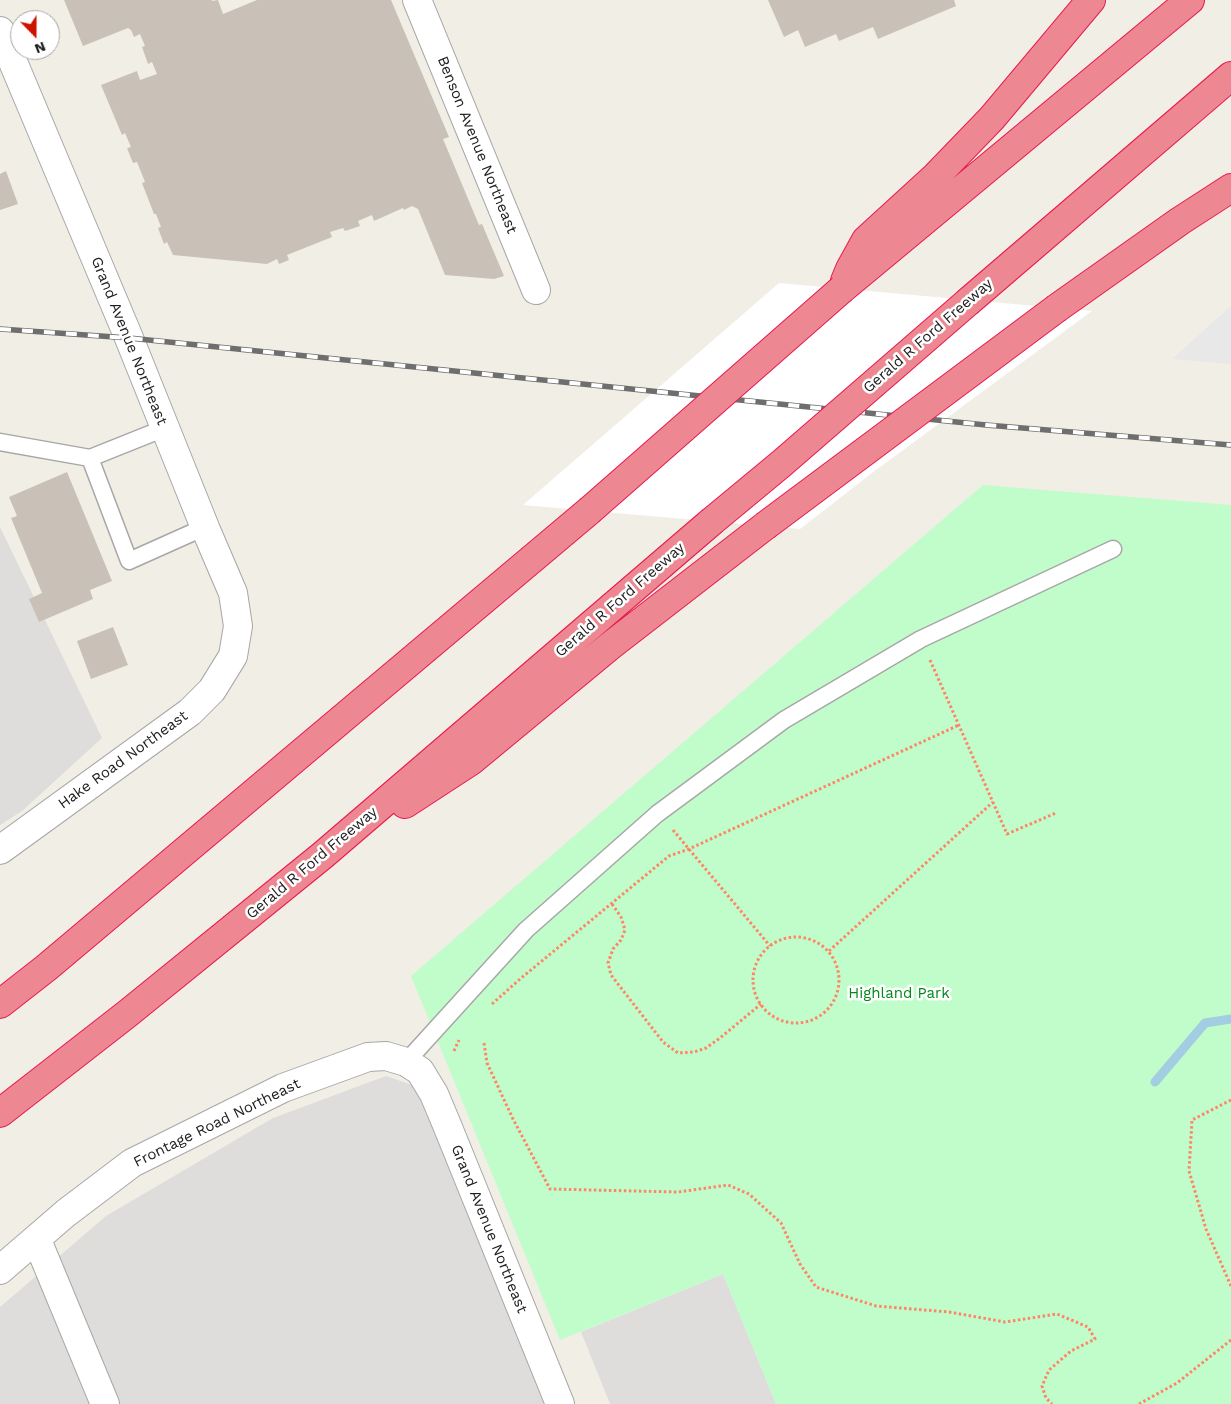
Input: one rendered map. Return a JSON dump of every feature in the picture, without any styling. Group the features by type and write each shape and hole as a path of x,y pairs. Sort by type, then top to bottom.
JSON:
{"highway":[{"path":"842,289 850,269 866,240 936,176 992,118 1090,0"},
{"path":"0,1004 46,968 588,511 842,289 1190,0"},
{"name":"Gerald R Ford Freeway","path":"0,1113 324,856 1231,76"},
{"path":"324,856 472,762 610,646 765,526 1057,308 1180,220 1231,188"}],"street":[{"name":"Benson Avenue Northeast","path":"417,0 536,290"},
{"name":"Grand Avenue Northeast","path":"0,31 234,593 238,626 233,656"},
{"name":"Hake Road Northeast","path":"0,850 190,712 212,690 233,656"},
{"name":"Frontage Road Northeast","path":"0,1270 66,1213 132,1164 283,1088 368,1057 386,1056 406,1062"},
{"name":"Grand Avenue Northeast","path":"406,1062 420,1071 434,1094 560,1404"},
{"path":"37,1240 105,1404"}],"lane":[{"path":"0,442 90,458 165,428"},
{"path":"90,458 129,561 205,527"},
{"path":"406,1062 526,930 659,812 784,720 921,639 1112,549"}],"path":[{"path":"921,639 1007,834 1056,813"},
{"path":"485,1010 669,856 689,849 960,726"},
{"path":"829,951 993,802"},
{"path":"659,812 770,946"},
{"path":"612,904 621,917 625,930 621,940 613,949 608,963 610,975 663,1042 678,1053 694,1052 706,1048 761,1004"},
{"path":"803,937 817,942 829,951 836,963 840,976 838,990 833,1002 824,1013 812,1020 799,1023 785,1022 772,1016 761,1004 755,994 753,980 756,965 763,952 770,946 788,938 803,937"},
{"path":"454,1051 459,1039"},
{"path":"484,1043 487,1063 550,1190 678,1192 728,1185 749,1194 781,1223 800,1264 816,1287 876,1306 949,1312 1005,1322 1057,1314 1080,1323 1088,1327 1095,1339 1071,1351 1049,1370 1042,1386 1046,1398 1052,1404"},
{"path":"1231,1100 1192,1120 1189,1171 1206,1229 1231,1286"},
{"path":"1139,1404 1177,1383 1231,1340"}],"shaded area":[{"path":"1231,306 1231,364 1172,359"},
{"path":"0,527 102,738 22,811 0,825"},
{"path":"386,1076 415,1086 429,1115 545,1404 0,1404 0,1307 106,1216 273,1118"},
{"path":"723,1274 776,1404 610,1404 581,1332"}],"green space":[{"name":"Highland Park","path":"983,485 1231,505 1231,1404 776,1404 723,1274 560,1340 411,976"}],"pier":[{"path":"779,283 1092,311 872,473 800,529 523,505"}],"building":[{"path":"64,0 218,0 223,14 257,0 391,0 449,137 443,139 479,225 482,224 504,276 494,279 445,275 418,209 412,206 374,221 372,215 358,221 360,226 345,231 343,228 330,232 332,237 287,255 289,260 279,264 277,259 267,264 173,255 167,242 164,244 158,228 161,227 142,183 145,182 137,162 133,163 127,148 131,147 125,133 122,135 101,85 137,71 140,80 157,74 152,62 148,64 142,47 145,46 140,34 134,37 128,28 83,46"},
{"path":"768,0 954,0 956,6 878,39 873,27 839,41 836,34 805,47 798,30 784,37"},
{"path":"6,171 18,204 0,210 0,174"},
{"path":"67,472 112,581 90,590 93,599 39,622 29,599 42,593 11,518 17,516 9,497"},
{"path":"113,627 128,665 91,679 77,641"}],"waterway":[{"path":"1155,1082 1205,1023 1231,1019"}],"railway":[{"path":"0,329 129,338 986,425 1231,445"}]}
